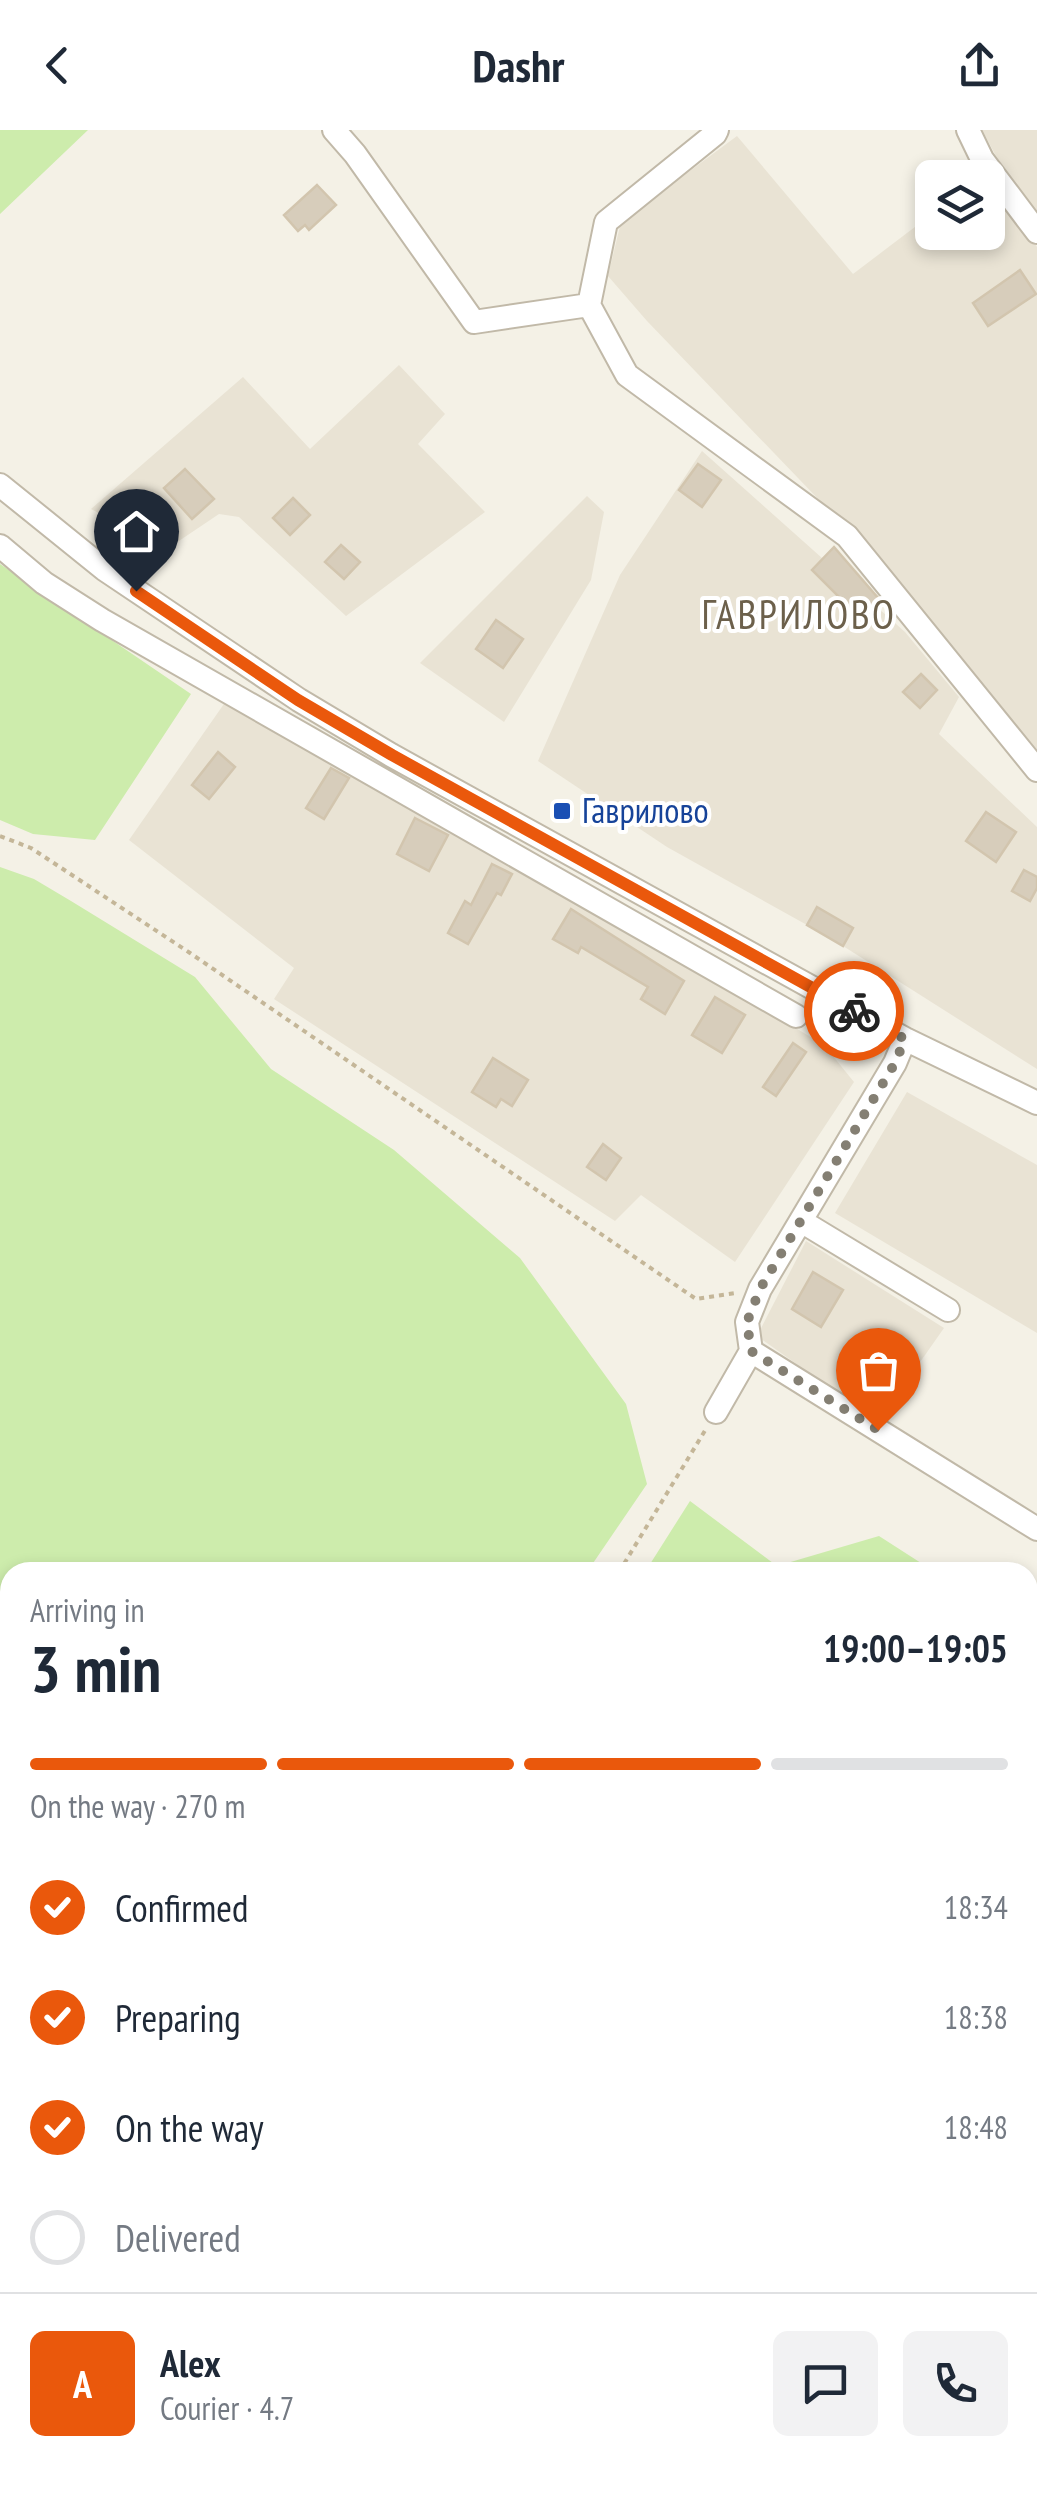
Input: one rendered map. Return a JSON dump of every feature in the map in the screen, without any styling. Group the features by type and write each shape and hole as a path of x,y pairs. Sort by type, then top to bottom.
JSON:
{"street":[{"path":"334,130 474,322 588,306"},
{"path":"717,130 606,222 588,306 627,375 847,536 1037,770"},
{"path":"968,130 982,159 1037,232"},
{"path":"0,485 104,569 298,700 905,1039 1037,1103"},
{"path":"0,546 44,583 102,620 796,1016"},
{"path":"716,1412 751,1351 747,1322 760,1289 895,1063 905,1039"},
{"path":"801,1221 948,1310"},
{"path":"751,1351 1037,1529"}],"path":[{"path":"0,836 30,848 190,953 696,1299 760,1289"},
{"path":"625,1562 716,1412"}],"shaded area":[{"path":"982,130 1037,130 1037,213 1005,169 1005,160 996,156"},
{"path":"737,136 853,274 915,227 915,250 1005,250 1005,203 1037,247 1037,750 873,556 608,276 621,222"},
{"path":"399,365 445,414 418,444 485,512 346,616 239,517 219,514 167,549 91,509 243,377 310,449"},
{"path":"702,451 905,632 959,697 939,734 1037,827 1037,1069 843,946 853,928 817,908 807,925 667,847 538,761 620,575"},
{"path":"587,496 604,512 591,580 504,722 420,663"},
{"path":"226,701 558,886 824,1045 854,1082 735,1262 641,1195 615,1221 274,999 294,968 129,840"},
{"path":"907,1092 1037,1165 1037,1333 835,1213"},
{"path":"806,1241 944,1328 878,1422 757,1336"}],"green space":[{"path":"0,130 88,130 0,214"},
{"path":"0,564 191,694 95,840 33,834 0,820"},
{"path":"0,867 34,879 195,977 271,1069 394,1150 520,1258 626,1404 647,1484 594,1562 0,1562"},
{"path":"690,1501 772,1562 651,1562"},
{"path":"879,1536 919,1562 791,1562"}],"building":[{"path":"317,185 336,205 309,230 305,225 298,231 284,215"},
{"path":"1020,270 1036,294 988,326 973,303"},
{"path":"698,464 721,480 702,507 679,490"},
{"path":"185,469 214,499 192,519 164,488"},
{"path":"293,498 310,515 290,535 273,518"},
{"path":"341,545 360,562 344,579 325,562"},
{"path":"834,547 879,599 860,618 812,570"},
{"path":"496,620 523,639 503,668 476,649"},
{"path":"921,674 937,690 920,708 903,692"},
{"path":"218,752 235,767 209,799 192,785"},
{"path":"331,768 349,778 324,819 306,808"},
{"path":"986,812 1016,832 996,862 966,841"},
{"path":"415,818 448,835 429,871 397,854"},
{"path":"492,864 512,874 468,944 448,933 465,901 471,905"},
{"path":"1024,870 1037,877 1037,888 1030,901 1012,891"},
{"path":"817,907 853,928 843,946 807,925"},
{"path":"571,909 684,981 665,1014 641,999 648,987 581,947 578,953 553,939"},
{"path":"715,997 745,1015 722,1053 692,1035"},
{"path":"793,1043 806,1052 776,1096 763,1087"},
{"path":"493,1058 528,1080 512,1106 501,1099 496,1107 472,1092"},
{"path":"603,1144 621,1158 606,1180 587,1167"},
{"path":"813,1272 843,1290 821,1327 792,1309"}],"way so far":[{"path":"854,1011 905,1039 895,1063 760,1289 747,1322 751,1351 878,1430"}],"place":[{"name":"Гаврилово","path":"562,811"}],"district":[{"name":"ГАВРИЛОВО","path":"799,615"}],"route":[{"path":"136,591 298,700 392,755 854,1011"}]}
